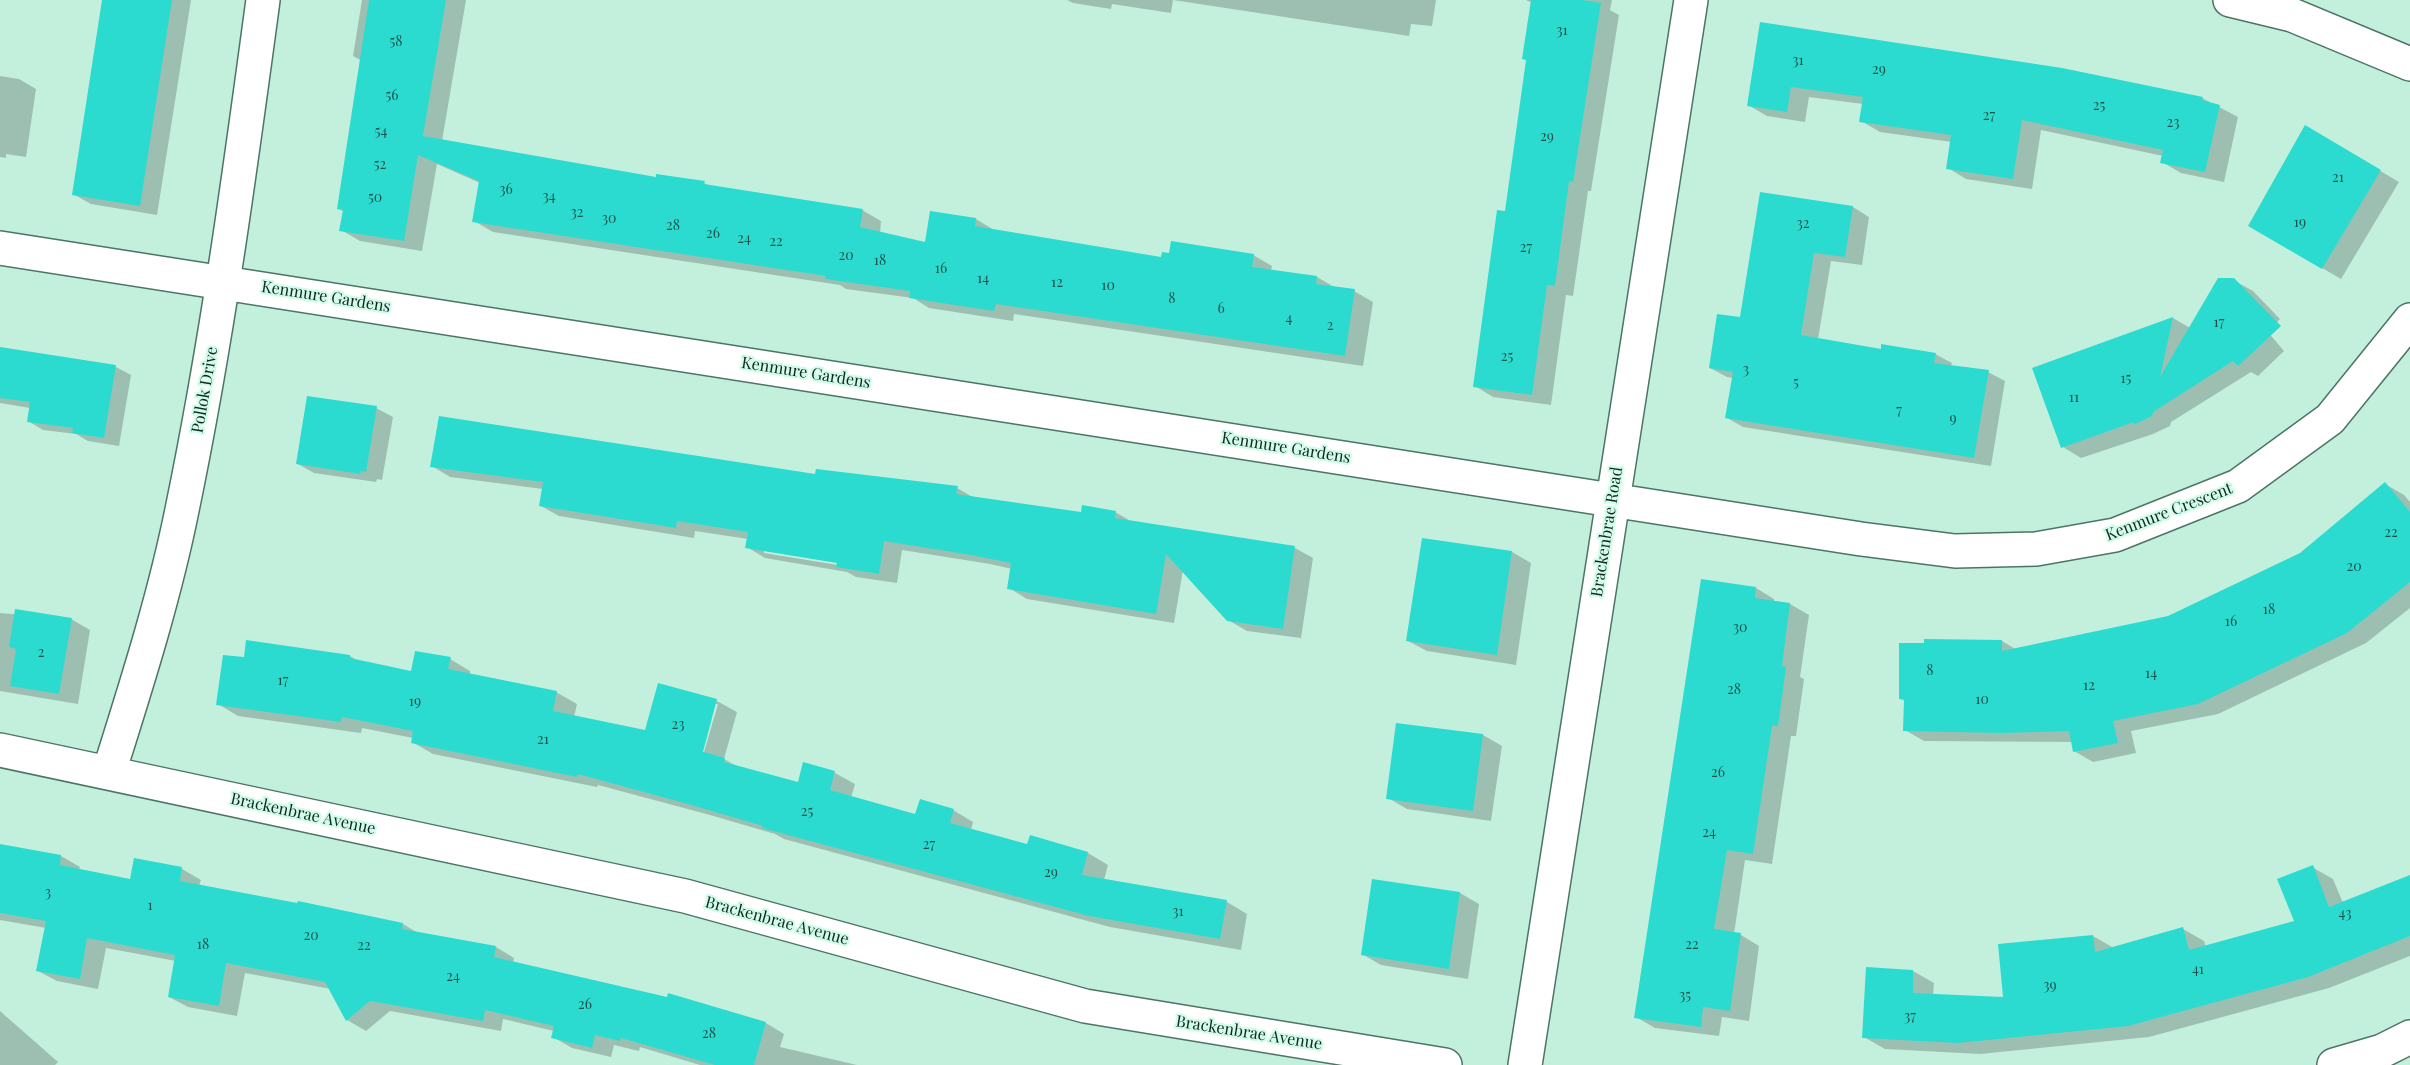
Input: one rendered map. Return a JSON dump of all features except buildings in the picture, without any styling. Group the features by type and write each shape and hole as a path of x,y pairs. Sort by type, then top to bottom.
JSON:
{"street":[{"name":"Pollok Drive","path":"109,772 145,657 182,512 225,281 263,0"},
{"name":"Brackenbrae Road","path":"1525,1065 1691,0"},
{"path":"2230,0 2292,15 2410,64"},
{"name":"Kenmure Gardens","path":"0,248 225,281 1612,499"},
{"name":"Kenmure Crescent","path":"1612,499 1861,539 1955,551 2036,549 2115,536 2238,486 2302,440 2330,419 2410,320"},
{"name":"Brackenbrae Avenue","path":"0,750 685,896 1085,1006 1445,1065"},
{"path":"2334,1065 2382,1051 2410,1037"}]}
